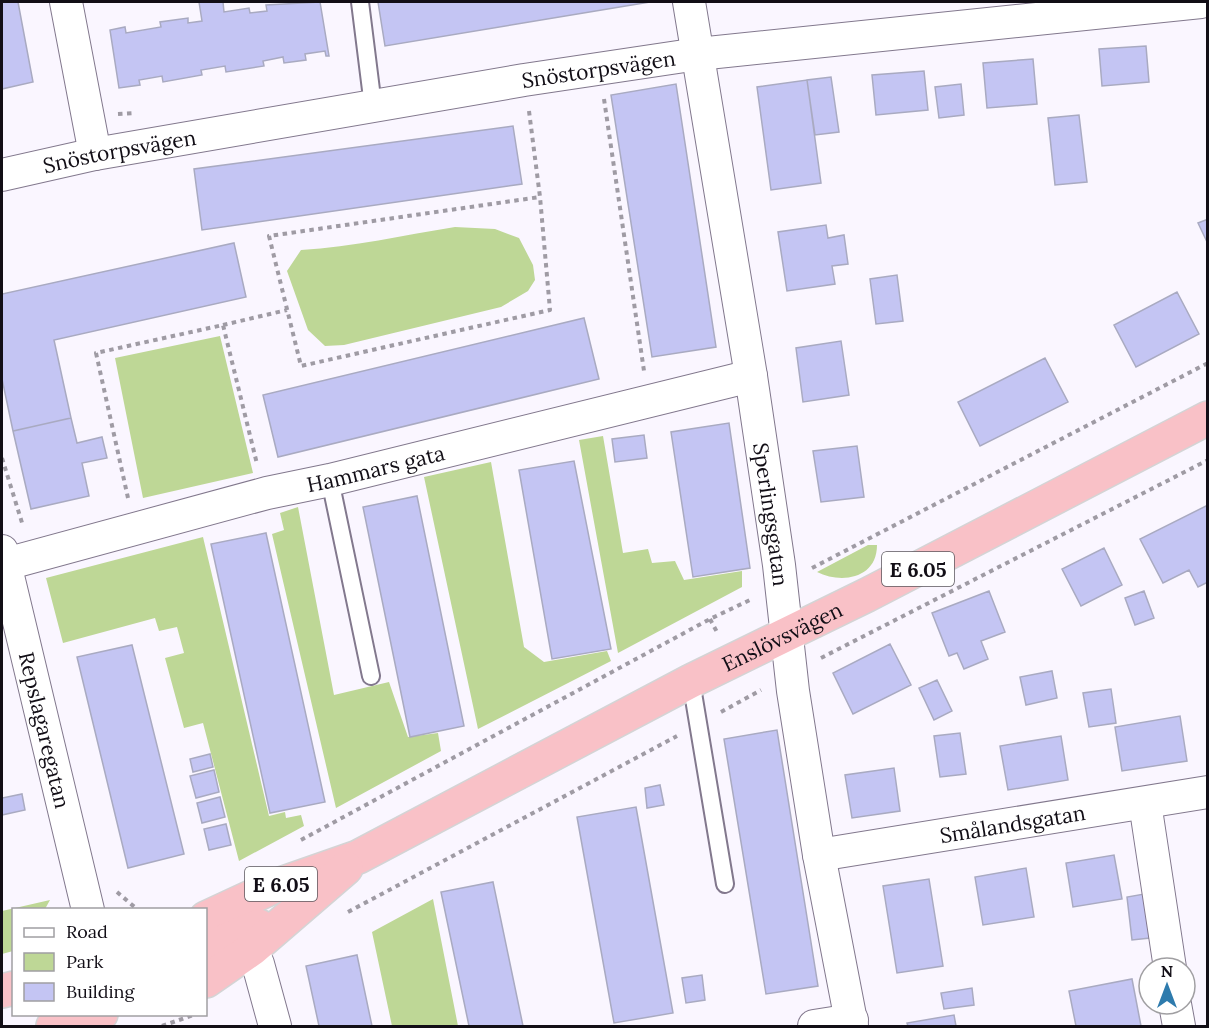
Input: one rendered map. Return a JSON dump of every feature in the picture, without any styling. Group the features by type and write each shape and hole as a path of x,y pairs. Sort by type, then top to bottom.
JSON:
{"highway":[{"name":"Enslövsvägen","path":"207,948 274,886 358,857 691,681 867,595 1208,418"},
{"name":"Enslövsvägen","path":"207,979 233,926 302,906 358,857"},
{"path":"53,1026 93,1016"}],"street":[{"path":"66,2 95,154"},
{"name":"Sperlingsgatan","path":"689,2 751,376 782,584 791,674 819,855 852,1023"},
{"name":"Snöstorpsvägen","path":"2,175 95,154 524,80 698,54 1201,2"},
{"name":"Hammars gata","path":"3,560 267,493 330,480 751,376"},
{"name":"Repslagaregatan","path":"3,560 88,908"},
{"name":"Smålandsgatan","path":"819,855 1208,792"},
{"path":"1145,803 1168,956"},
{"path":"233,926 275,1026"},
{"path":"814,1026 852,1023"}],"lane":[{"path":"360,2 373,106"},
{"path":"330,480 371,676"},
{"path":"691,681 725,884"}],"path":[{"path":"599,69 648,402"},
{"path":"524,80 540,198 550,310 301,366 269,236 540,198"},
{"path":"129,502 96,353 287,310"},
{"path":"224,325 258,471"},
{"path":"297,842 710,619 1208,363"},
{"path":"162,1026 190,1016"}],"green space":[{"path":"455,227 495,229 519,238 533,265 535,280 528,291 501,307 344,345 325,346 308,330 287,271 301,250 359,244"},
{"path":"220,336 253,473 143,498 115,358"},
{"path":"603,436 623,553 648,549 652,563 675,561 684,580 742,571 742,587 618,653 579,440"},
{"path":"491,462 524,647 544,662 607,651 611,661 478,729 424,477"},
{"path":"298,507 334,695 389,682 408,737 438,733 441,751 336,808 272,534 284,530 280,513"},
{"path":"203,537 269,816 285,812 286,818 301,815 304,826 239,861 203,723 184,728 165,658 184,653 177,627 159,631 155,618 63,643 46,578"},
{"path":"868,545 877,545 871,565 864,572 847,578 836,578 817,572"},
{"path":"433,899 458,1026 392,1026 372,932"},
{"path":"50,900 46,908 15,908"},
{"path":"12,909 12,951 2,954 2,911"}],"building":[{"path":"2,2 18,2 33,82 2,89"},
{"path":"199,2 223,2 224,12 249,8 250,13 267,11 266,5 320,2 329,56 326,56 325,51 305,54 306,60 284,63 283,57 263,61 264,66 226,72 225,66 201,70 202,75 163,82 162,76 139,80 140,85 119,88 110,30 125,27 126,33 161,27 160,22 188,18 188,23 202,21"},
{"path":"378,2 650,2 385,46"},
{"path":"1146,46 1149,82 1102,86 1099,49"},
{"path":"1033,59 1037,104 987,108 983,63"},
{"path":"924,71 928,110 876,115 872,75"},
{"path":"831,77 839,132 815,135 807,80"},
{"path":"807,80 821,183 771,190 757,87"},
{"path":"676,84 716,347 652,357 611,95"},
{"path":"961,84 964,115 939,118 935,87"},
{"path":"1079,115 1087,182 1055,185 1048,118"},
{"path":"513,126 522,184 202,230 194,169"},
{"path":"1208,219 1208,244 1198,223"},
{"path":"826,225 828,238 844,235 848,264 832,266 835,284 787,291 778,232"},
{"path":"234,243 246,297 54,340 71,418 13,431 2,379 2,294"},
{"path":"897,275 903,321 876,324 870,279"},
{"path":"1177,292 1199,334 1136,367 1114,325"},
{"path":"584,318 599,379 278,457 263,395"},
{"path":"841,341 849,395 803,402 796,348"},
{"path":"1045,358 1068,402 980,446 958,402"},
{"path":"71,418 77,443 102,437 107,458 82,463 89,496 31,509 13,431"},
{"path":"729,423 750,568 693,577 671,432"},
{"path":"644,435 647,458 615,462 612,439"},
{"path":"857,446 864,497 821,502 813,451"},
{"path":"574,461 611,649 552,659 519,470"},
{"path":"417,496 464,726 410,737 363,507"},
{"path":"1208,505 1208,582 1198,587 1189,570 1163,583 1140,539"},
{"path":"266,533 325,802 270,813 211,544"},
{"path":"1104,548 1122,585 1081,606 1062,569"},
{"path":"989,591 1005,632 981,641 988,659 964,669 957,653 949,656 932,613"},
{"path":"1144,591 1154,618 1135,625 1125,598"},
{"path":"890,644 911,685 853,714 833,673"},
{"path":"132,645 184,854 128,868 77,657"},
{"path":"1052,671 1057,698 1026,705 1020,677"},
{"path":"937,680 952,711 934,720 919,688"},
{"path":"1111,689 1116,723 1089,727 1083,693"},
{"path":"1180,716 1187,761 1122,771 1115,727"},
{"path":"777,730 818,986 766,994 724,739"},
{"path":"960,733 966,774 940,777 934,736"},
{"path":"1061,736 1068,780 1008,790 1000,746"},
{"path":"210,754 213,767 193,772 190,759"},
{"path":"894,768 900,811 852,818 845,775"},
{"path":"214,770 219,792 196,798 190,776"},
{"path":"660,785 664,805 647,808 645,788"},
{"path":"22,794 25,810 2,815 2,798"},
{"path":"220,797 225,817 202,823 197,803"},
{"path":"636,807 673,1013 614,1023 577,817"},
{"path":"226,824 231,845 209,850 204,829"},
{"path":"1114,855 1122,899 1073,907 1066,863"},
{"path":"1026,868 1034,917 983,925 975,877"},
{"path":"929,879 943,966 897,973 883,886"},
{"path":"493,882 523,1026 469,1026 441,892"},
{"path":"1144,894 1150,938 1132,940 1127,897"},
{"path":"357,955 372,1026 319,1026 306,966"},
{"path":"702,975 705,1000 686,1003 682,978"},
{"path":"1132,979 1137,1016 1139,1016 1141,1026 1076,1026 1069,991"},
{"path":"972,988 974,1005 944,1009 941,993"},
{"path":"954,1015 956,1026 908,1026 907,1023"}]}
